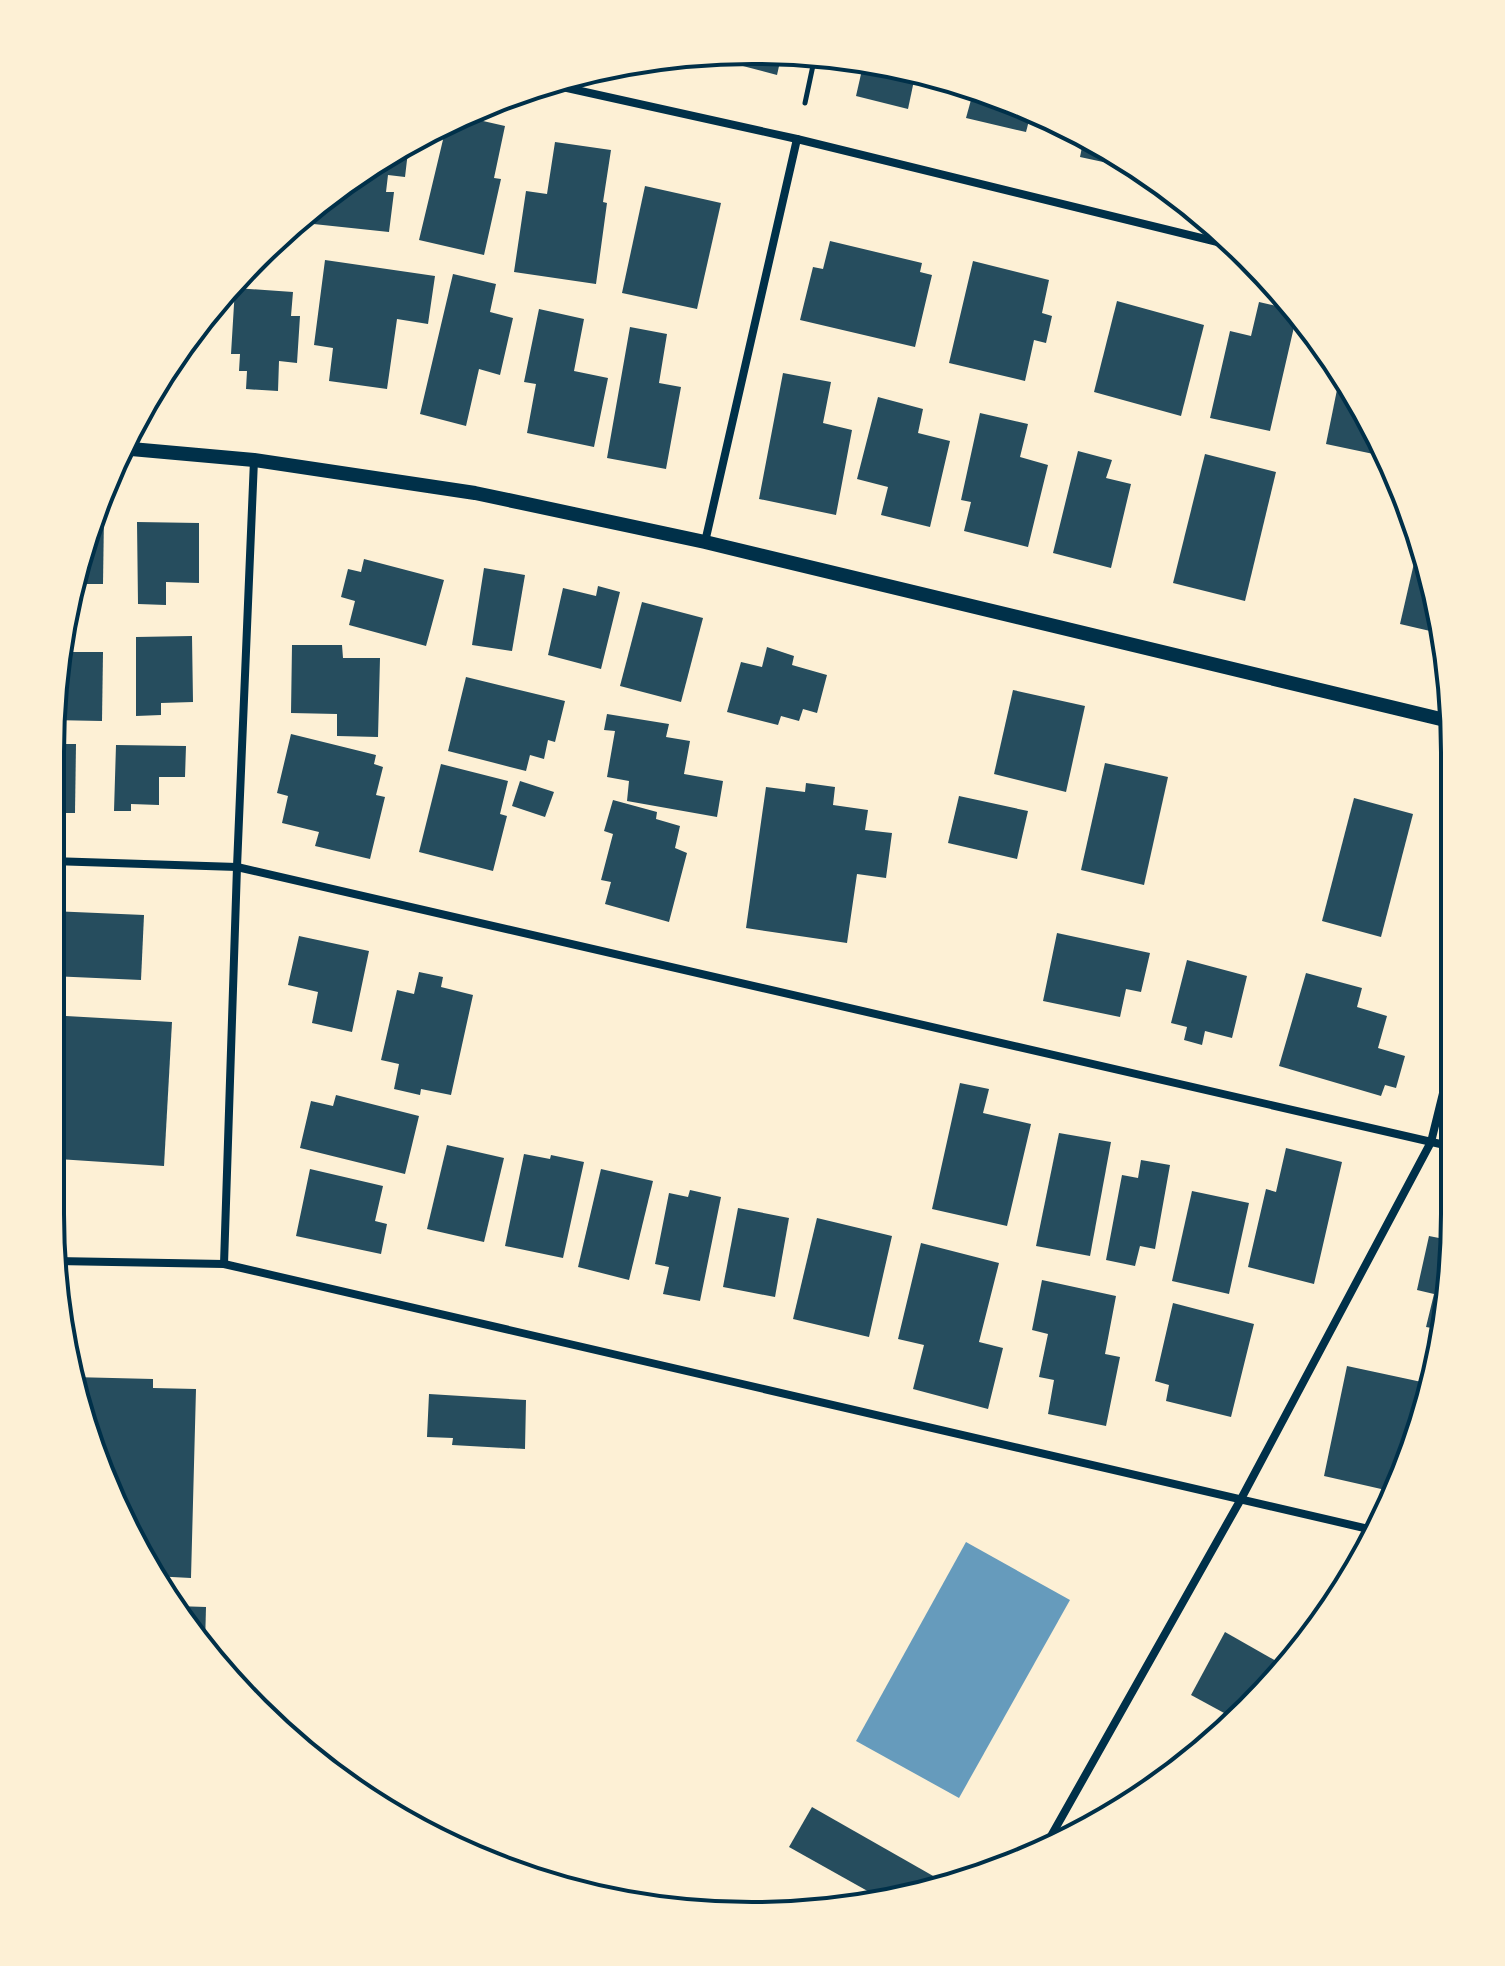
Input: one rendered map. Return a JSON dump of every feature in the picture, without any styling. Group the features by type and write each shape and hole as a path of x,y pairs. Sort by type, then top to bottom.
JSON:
{"street":[{"path":"569,89 797,139 1212,241"},
{"path":"705,542 797,139"},
{"path":"134,449 254,460 475,493 705,542 1440,719"},
{"path":"224,1264 254,460"},
{"path":"64,861 237,867 1441,1144"},
{"path":"1053,1833 1241,1499 1431,1142 1441,1101"},
{"path":"65,1261 224,1264 1365,1528"}],"path":[{"path":"797,139 813,67"}],"water":[{"path":"966,1542 1070,1600 959,1798 856,1741"}],"building":[{"path":"736,64 779,65 777,75"},
{"path":"861,73 913,83 908,109 856,96"},
{"path":"971,100 1029,122 1026,132 966,118"},
{"path":"480,120 505,126 494,178 501,179 484,255 419,240 444,137"},
{"path":"555,142 611,150 596,284 514,272 526,191 547,194"},
{"path":"1082,148 1108,163 1080,157"},
{"path":"407,156 405,177 388,175 386,192 394,192 389,232 312,224 333,206"},
{"path":"645,186 721,203 697,309 622,293"},
{"path":"830,241 922,263 920,272 932,275 915,347 800,320 813,267 823,269"},
{"path":"325,260 435,276 428,324 397,319 387,389 329,381 333,348 314,345"},
{"path":"973,261 1049,280 1042,313 1052,316 1046,343 1034,340 1025,381 949,363"},
{"path":"453,274 496,284 490,312 513,318 500,375 479,369 466,426 420,414"},
{"path":"245,289 293,292 291,316 300,316 297,363 279,361 278,391 246,389 247,371 239,371 240,354 231,354 234,300"},
{"path":"1117,301 1204,325 1181,416 1094,392"},
{"path":"1259,302 1276,306 1294,327 1270,431 1210,418 1230,331 1251,336"},
{"path":"539,309 584,319 574,371 608,378 594,447 527,433 536,384 524,382"},
{"path":"630,327 667,334 659,383 681,387 666,469 607,458"},
{"path":"783,373 831,382 823,423 852,430 836,515 759,499"},
{"path":"1337,389 1373,454 1326,444"},
{"path":"878,397 923,409 918,433 950,441 930,527 881,515 888,487 857,479"},
{"path":"980,413 1028,424 1020,457 1048,465 1028,547 964,531 971,502 961,500"},
{"path":"1078,451 1112,460 1106,478 1131,484 1111,568 1053,553"},
{"path":"1205,454 1276,472 1245,601 1173,583"},
{"path":"137,522 199,523 199,583 166,582 166,605 138,604"},
{"path":"104,523 103,584 85,584"},
{"path":"364,559 444,580 426,646 349,625 355,601 341,597 348,569 361,572"},
{"path":"1414,562 1430,631 1400,624"},
{"path":"484,568 525,575 512,651 472,645"},
{"path":"598,586 620,592 601,669 548,655 563,588 596,596"},
{"path":"642,602 703,618 681,702 620,686"},
{"path":"192,636 193,702 161,703 161,715 136,716 136,637"},
{"path":"292,645 342,645 343,658 380,658 378,737 337,736 337,714 291,713"},
{"path":"767,647 794,656 792,665 827,675 817,713 803,709 799,721 781,716 778,725 727,712 741,662 762,667"},
{"path":"72,652 103,652 102,721 65,720"},
{"path":"466,677 565,701 555,742 548,740 544,759 530,755 526,771 448,751"},
{"path":"1013,690 1085,706 1066,792 994,774"},
{"path":"607,714 669,724 666,737 690,741 684,774 723,781 717,817 627,801 629,781 607,777 615,731 604,730"},
{"path":"291,734 376,755 374,764 383,767 376,795 385,797 370,859 315,846 319,832 282,823 288,796 277,793"},
{"path":"64,744 76,744 75,813 64,813"},
{"path":"116,745 186,746 185,777 159,777 159,805 131,804 131,811 114,811"},
{"path":"1105,763 1168,777 1144,885 1081,870"},
{"path":"441,764 508,781 500,814 507,816 493,871 419,852"},
{"path":"520,781 554,792 545,817 512,806"},
{"path":"806,783 835,787 833,805 868,810 865,830 892,833 886,878 857,874 847,943 746,928 766,787 805,792"},
{"path":"959,796 1028,811 1017,859 948,843"},
{"path":"1354,798 1413,814 1381,937 1322,921"},
{"path":"613,800 657,812 656,819 680,826 675,848 687,853 669,922 605,904 611,882 601,880 613,834 604,831"},
{"path":"64,912 144,915 141,980 64,977"},
{"path":"1057,933 1150,953 1141,992 1126,989 1120,1017 1043,1001"},
{"path":"299,936 369,951 352,1032 312,1023 318,992 288,985"},
{"path":"1187,960 1247,976 1232,1038 1205,1031 1202,1045 1184,1040 1187,1027 1171,1023"},
{"path":"419,972 443,977 441,987 473,995 451,1095 421,1089 420,1095 394,1089 399,1064 381,1060 397,990 414,994"},
{"path":"1306,973 1362,988 1357,1007 1387,1016 1378,1048 1405,1056 1396,1088 1385,1085 1381,1096 1279,1066"},
{"path":"66,1016 172,1022 164,1166 64,1159"},
{"path":"960,1083 989,1089 983,1113 1031,1124 1007,1226 932,1209"},
{"path":"336,1095 419,1116 405,1174 300,1148 311,1101 333,1106"},
{"path":"1059,1133 1111,1142 1090,1256 1036,1246"},
{"path":"447,1145 504,1158 484,1242 427,1229"},
{"path":"1286,1148 1342,1162 1314,1284 1248,1267 1266,1189 1276,1192"},
{"path":"524,1154 550,1159 551,1155 584,1162 563,1258 505,1246"},
{"path":"1141,1160 1170,1165 1155,1249 1140,1246 1135,1266 1106,1260 1122,1175 1138,1178"},
{"path":"310,1169 383,1186 375,1221 387,1224 381,1254 296,1236"},
{"path":"601,1169 653,1181 629,1280 578,1267"},
{"path":"690,1190 721,1197 700,1301 663,1294 669,1267 655,1264 669,1193 688,1197"},
{"path":"1192,1191 1249,1203 1229,1294 1172,1281"},
{"path":"738,1208 789,1218 775,1297 723,1287"},
{"path":"817,1218 892,1236 869,1337 793,1319"},
{"path":"1429,1236 1440,1238 1431,1328 1426,1327 1434,1294 1417,1290"},
{"path":"921,1243 999,1263 979,1342 1003,1348 988,1409 913,1389 924,1345 898,1339"},
{"path":"1042,1280 1116,1296 1105,1354 1120,1357 1106,1426 1048,1414 1054,1380 1039,1377 1048,1334 1032,1330"},
{"path":"1173,1303 1254,1324 1231,1417 1166,1401 1169,1385 1155,1381"},
{"path":"1347,1366 1420,1382 1383,1489 1324,1476"},
{"path":"84,1377 153,1379 153,1388 196,1389 191,1578 168,1577 156,1558 116,1477"},
{"path":"429,1394 526,1400 525,1449 452,1445 453,1438 427,1437"},
{"path":"187,1606 206,1607 205,1632"},
{"path":"1225,1632 1275,1661 1225,1713 1191,1695"},
{"path":"812,1807 936,1877 869,1892 789,1847"}]}
